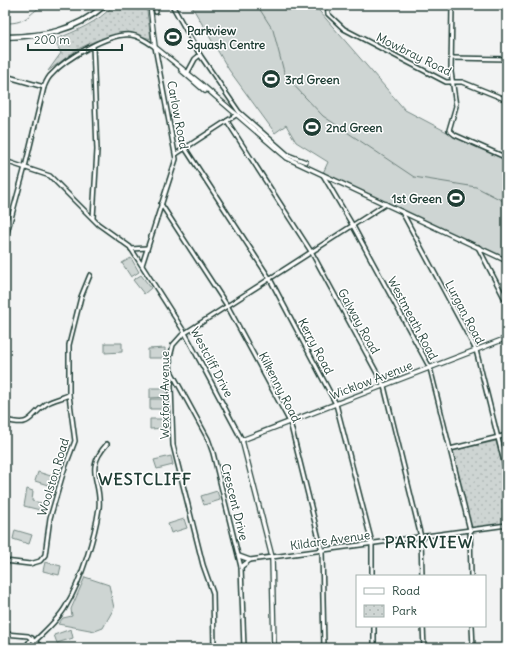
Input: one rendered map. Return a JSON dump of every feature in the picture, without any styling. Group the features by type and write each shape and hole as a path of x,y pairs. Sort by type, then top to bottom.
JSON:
{"main road":[{"path":"5,37 34,36 60,31 82,21 105,5"},
{"path":"5,34 11,36"}],"street":[{"name":"Carlow Road","path":"142,265 175,165 176,154 155,47 150,5"},
{"path":"155,5 156,12"},
{"path":"172,5 200,55 239,112 288,155 306,162"},
{"name":"Mowbray Road","path":"327,5 328,14 344,29 444,81 464,83 507,100"},
{"path":"452,5 451,58 452,83 456,106 449,129 455,135 507,158"},
{"path":"5,240 25,167 44,87 49,76 58,68 93,46 128,35 144,40 155,47 285,157 507,261"},
{"path":"92,218 97,150 93,46"},
{"path":"187,74 195,59 200,55"},
{"path":"451,58 507,59"},
{"path":"5,76 44,87"},
{"path":"176,154 236,115"},
{"name":"Galway Road","path":"227,121 312,253 384,386 421,538 422,575"},
{"name":"Kerry Road","path":"185,148 270,279 336,404 372,544 372,575"},
{"name":"Westcliff Drive","path":"5,162 43,172 55,179 92,218 131,249 185,333 242,440 272,557 274,648"},
{"name":"Westmeath Road","path":"323,175 353,226 430,368 470,530 471,575"},
{"name":"Kilkenny Road","path":"162,204 228,307 290,422 322,551 324,648"},
{"name":"Wexford Avenue","path":"214,648 213,594 203,565 173,445 170,353 172,346 177,339 185,333 228,307 386,204"},
{"name":"Lurgan Road","path":"402,211 476,350 507,474"},
{"path":"478,247 507,303"},
{"path":"131,249 147,248"},
{"name":"Woolston Road","path":"5,561 30,564 40,561 44,555 47,529 75,441 69,395 69,345 75,328 81,297 90,275"},
{"name":"Wicklow Avenue","path":"242,440 507,338"},
{"name":"Crescent Drive","path":"171,371 212,450 241,567 244,648"},
{"path":"171,392 174,388 181,388"},
{"path":"5,420 18,423 26,422 48,403 69,395"},
{"path":"450,449 507,435"},
{"path":"36,640 66,606 86,559 99,506 94,468 100,453 107,444"},
{"name":"Kildare Avenue","path":"239,556 250,560 421,538 507,525"},
{"path":"241,567 250,560"},
{"path":"374,627 374,648"},
{"path":"423,627 424,648"},
{"path":"472,627 473,648"},
{"path":"5,634 32,638 36,640 43,648"},
{"path":"25,648 32,638"}],"green space":[{"path":"114,5 146,5 151,39 128,32 95,41 78,49 48,71 61,53 54,40 93,22"},
{"path":"191,5 314,5 405,110 445,131 507,160 507,261 323,173 328,162 296,142 286,125 275,133 229,70"},
{"path":"131,258 139,272 131,277 122,263"},
{"path":"141,275 151,288 144,294 133,280"},
{"path":"105,343 122,343 122,352 105,353"},
{"path":"165,348 165,358 148,358 148,349"},
{"path":"150,388 167,388 167,397 150,398"},
{"path":"150,399 167,399 167,409 150,409"},
{"path":"150,419 167,419 167,428 150,429"},
{"path":"496,441 507,482 507,523 471,530 451,451"},
{"path":"171,456 173,465 157,469 154,460"},
{"path":"38,472 54,477 51,486 35,481"},
{"path":"27,489 33,491 32,501 46,504 44,511 24,506"},
{"path":"217,491 220,500 204,505 201,496"},
{"path":"184,519 187,528 171,533 168,524"},
{"path":"15,530 32,535 29,544 13,539"},
{"path":"45,562 61,566 59,575 43,571"},
{"path":"85,577 109,585 114,608 103,628 95,631 58,624 63,618 72,616 71,609"},
{"path":"71,629 73,638 57,643 54,635"}],"waterway":[{"path":"5,23 13,23 24,19 46,5"},
{"path":"257,5 273,30 284,72 288,79 323,116 414,177 476,187 507,203"}],"place":[{"name":"Parkview Squash Centre","path":"173,37"},
{"name":"3rd Green","path":"271,79"},
{"name":"2nd Green","path":"312,127"},
{"name":"1st Green","path":"456,198"}],"district":[{"name":"WESTCLIFF","path":"145,479"},
{"name":"PARKVIEW","path":"429,542"}]}
